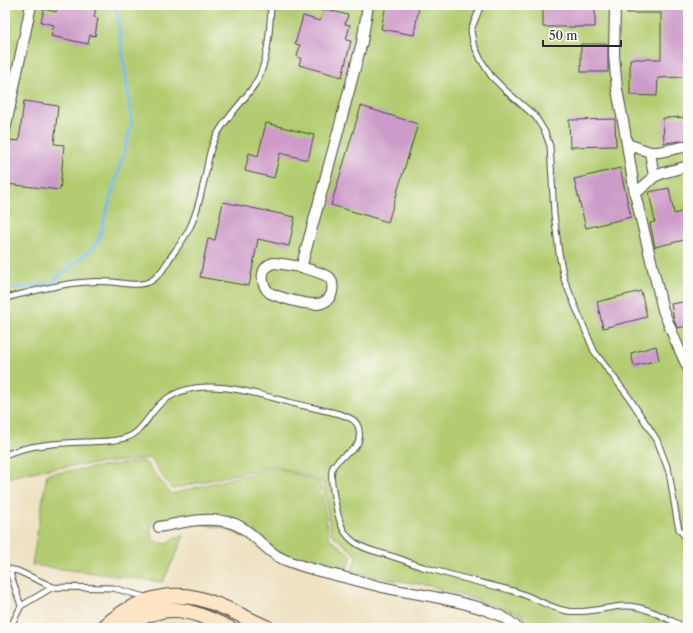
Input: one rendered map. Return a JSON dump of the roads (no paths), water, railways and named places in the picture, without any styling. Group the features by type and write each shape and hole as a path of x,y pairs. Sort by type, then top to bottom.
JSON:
{"street":[{"path":"5,130 31,5"},
{"path":"301,268 362,42 368,5"},
{"path":"615,5 614,55 617,90 635,194 663,310 688,368"},
{"path":"627,144 650,152 659,152 688,146"},
{"path":"650,152 654,177"},
{"path":"635,194 654,177 688,166"},
{"path":"271,264 281,264 301,268 322,273 331,279 332,292 324,303 308,303 274,295 264,287 263,272 271,264"},
{"path":"159,527 195,520 230,522 248,532 277,556 286,560 312,569 385,588 476,607 504,617 517,628"},
{"path":"102,628 128,608 150,599 181,595 199,598 268,628"},
{"path":"122,628 137,619 156,612 174,610 189,612 229,628"}],"lane":[{"path":"5,298 75,283 99,281 139,284 146,283 152,281 161,272 185,238 192,224 205,180 207,162 213,143 224,124 256,83 264,61 269,39 271,5"},
{"path":"481,5 471,30 473,43 481,60 491,76 535,116 545,132 550,146 554,214 564,279 594,351 628,396 657,440 670,472 677,520 682,535 688,541"},
{"path":"5,455 25,448 67,443 111,441 126,438 140,429 158,406 170,396 188,389 202,387 219,387 253,393 326,410 349,417 354,420 359,428 359,441 356,447 336,462 333,466 331,474 338,517 352,541 363,548 389,555 422,567 530,596 553,607 568,611 626,606 642,608 687,628"},
{"path":"7,569 18,571 52,587 113,588 150,599"},
{"path":"7,569 21,606"},
{"path":"10,628 21,606 52,587"}],"waterway":[{"path":"5,290 51,283 97,245 132,124 116,5"}]}
